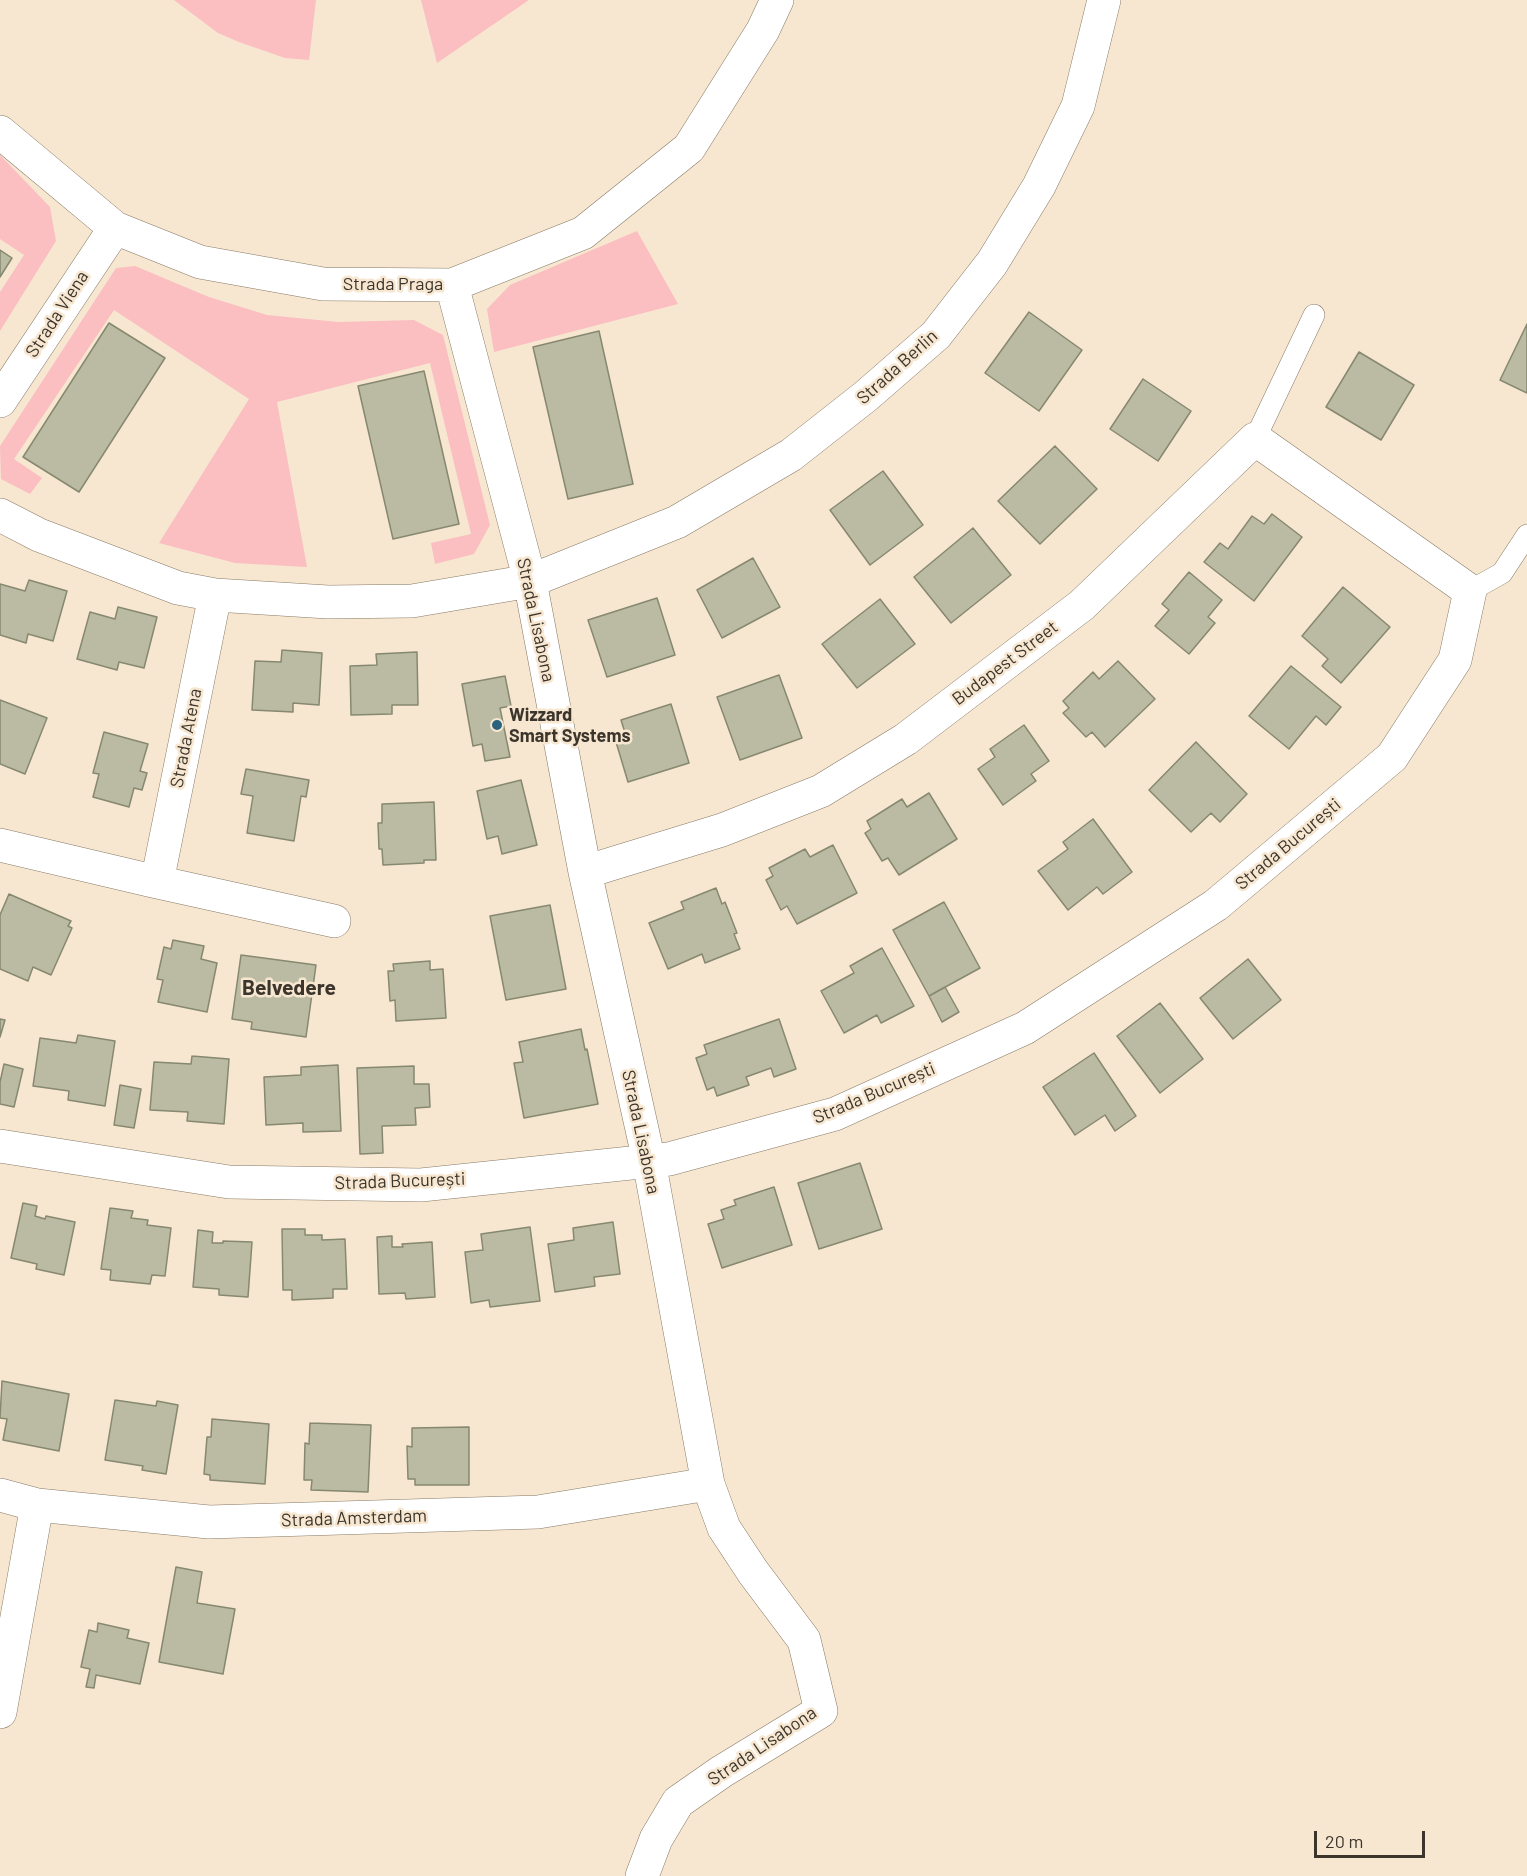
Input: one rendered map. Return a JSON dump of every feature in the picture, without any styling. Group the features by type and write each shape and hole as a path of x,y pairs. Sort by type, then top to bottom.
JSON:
{"street":[{"name":"Strada Praga","path":"0,132 115,228 200,262 323,284 452,285 583,233 690,148 763,30 777,0"},
{"name":"Strada Berlin","path":"0,515 39,535 178,588 215,595 328,602 412,601 530,581 677,522 791,456 866,396 936,335 992,263 1039,186 1078,106 1104,0"},
{"name":"Strada Viena","path":"0,401 115,228"},
{"name":"Strada Lisabona","path":"452,285 530,581 585,872 649,1161 708,1484 724,1528 753,1572 804,1640 822,1711 721,1772 678,1802 656,1839 642,1876"},
{"path":"1255,439 1470,591"},
{"name":"Budapest Street","path":"585,872 722,830 821,792 906,739 1082,605 1255,439"},
{"name":"Strada București","path":"0,1146 229,1182 421,1185 669,1159 835,1114 1024,1028 1215,905 1392,757 1455,660 1470,591"},
{"name":"Strada Atena","path":"157,882 215,595"},
{"path":"0,845 334,921"},
{"name":"Strada Amsterdam","path":"0,1495 38,1505 209,1522 538,1512 708,1484"},
{"path":"0,1712 38,1505"}],"lane":[{"name":"Budapest Street","path":"1255,439 1314,315"},
{"path":"1470,591 1502,573 1527,536"}],"shaded area":[{"path":"174,0 316,0 309,60 285,58 218,33"},
{"path":"421,0 529,0 437,63"},
{"path":"0,155 50,207 56,241 0,331 0,292 24,255 0,239"},
{"path":"637,231 678,304 494,352 487,309 510,285"},
{"path":"135,266 209,297 267,315 338,322 414,320 443,335 490,525 474,554 435,564 431,543 471,534 430,363 277,402 307,567 235,563 159,543 249,399 114,310 14,459 42,478 30,494 1,479 0,446 116,268"}],"building":[{"path":"0,250 12,258 0,277"},
{"path":"1029,312 1082,350 1039,411 985,373"},
{"path":"109,323 165,358 79,492 23,457"},
{"path":"1527,324 1527,393 1500,380"},
{"path":"599,331 633,484 568,499 533,347"},
{"path":"1359,352 1414,385 1381,440 1326,407"},
{"path":"424,371 459,524 393,539 358,386"},
{"path":"1143,379 1191,411 1158,461 1110,429"},
{"path":"1055,446 1097,489 1040,544 998,501"},
{"path":"883,471 923,525 870,565 830,510"},
{"path":"1272,514 1302,537 1254,601 1204,562 1220,543 1228,549 1252,516 1264,524"},
{"path":"973,528 1011,575 951,623 914,577"},
{"path":"753,558 780,607 722,638 697,590"},
{"path":"1189,572 1222,600 1208,617 1215,623 1189,654 1155,626 1169,610 1162,604"},
{"path":"29,580 67,591 53,641 28,634 26,643 0,635 0,584 25,591"},
{"path":"1343,587 1390,627 1341,683 1322,666 1328,659 1302,636"},
{"path":"657,598 675,655 607,677 588,620"},
{"path":"880,599 915,644 857,688 822,644"},
{"path":"118,607 157,617 144,668 119,662 117,670 77,659 90,612 115,619"},
{"path":"282,650 322,653 319,705 293,703 293,712 252,710 255,661 281,662"},
{"path":"417,652 418,705 392,705 392,714 351,715 350,666 377,665 376,654"},
{"path":"1118,661 1155,699 1105,747 1092,732 1086,737 1063,713 1069,708 1063,701 1093,672 1099,679"},
{"path":"1291,666 1341,707 1326,725 1316,716 1289,749 1249,716"},
{"path":"779,675 802,738 740,760 717,697"},
{"path":"505,676 511,706 500,708 510,757 485,761 482,744 473,746 462,684"},
{"path":"0,700 47,718 25,774 0,764"},
{"path":"671,704 689,763 628,782 616,742 627,739 621,720"},
{"path":"1024,725 1049,761 1031,774 1036,781 1003,805 978,769 995,757 990,749"},
{"path":"104,732 148,744 140,771 147,773 142,790 134,788 129,807 93,797 99,774 93,773"},
{"path":"1196,742 1247,794 1220,822 1211,813 1191,832 1149,790"},
{"path":"246,769 309,780 306,797 301,796 294,841 247,833 253,796 241,794"},
{"path":"521,780 537,845 502,854 498,836 487,839 477,791"},
{"path":"929,793 957,839 899,875 888,858 882,861 865,833 871,829 867,821 902,799 907,807"},
{"path":"434,802 436,860 424,860 424,863 383,865 382,849 379,849 378,823 382,823 382,804"},
{"path":"1093,819 1132,872 1103,894 1097,887 1068,910 1038,871 1068,849 1063,842"},
{"path":"833,845 857,893 797,924 787,906 781,910 766,880 773,876 769,868 805,849 810,857"},
{"path":"716,888 722,904 725,902 737,933 734,934 740,949 705,963 702,954 668,969 649,923 684,909 681,902"},
{"path":"9,894 71,921 68,926 72,928 51,975 33,967 28,981 0,969 0,915"},
{"path":"944,902 980,968 929,996 893,930"},
{"path":"550,905 566,989 506,1000 490,916"},
{"path":"173,940 204,946 201,959 217,963 207,1012 158,1002 163,980 157,979 164,947 171,949"},
{"path":"882,948 914,1006 881,1023 877,1015 844,1033 821,991 854,973 850,966"},
{"path":"241,955 316,965 306,1037 251,1029 252,1022 232,1019"},
{"path":"1248,959 1281,1000 1233,1039 1200,998"},
{"path":"430,961 430,970 443,969 446,1018 396,1021 395,1000 390,1001 388,971 394,971 393,964"},
{"path":"945,987 959,1012 942,1022 929,996"},
{"path":"1160,1003 1203,1059 1160,1093 1117,1036"},
{"path":"0,1019 5,1020 0,1037"},
{"path":"779,1019 796,1069 774,1077 771,1068 746,1077 749,1085 717,1096 714,1087 707,1090 696,1058 707,1054 704,1045"},
{"path":"581,1029 598,1104 524,1118 514,1063 523,1062 519,1042"},
{"path":"78,1035 115,1041 105,1106 68,1100 69,1091 33,1086 40,1038 76,1043"},
{"path":"1094,1053 1136,1116 1115,1131 1105,1115 1075,1135 1043,1087"},
{"path":"192,1056 229,1059 224,1124 187,1121 188,1112 150,1110 154,1062 191,1064"},
{"path":"4,1064 23,1069 14,1107 0,1104 0,1082"},
{"path":"338,1065 341,1131 303,1132 303,1123 266,1125 264,1077 301,1075 301,1067"},
{"path":"414,1066 414,1084 429,1084 430,1107 415,1108 416,1125 382,1126 383,1153 360,1154 357,1068"},
{"path":"120,1085 141,1089 134,1128 114,1125"},
{"path":"860,1163 882,1229 819,1249 798,1183"},
{"path":"774,1187 792,1245 722,1268 708,1224 724,1219 721,1210 736,1205 734,1200"},
{"path":"23,1203 37,1206 35,1216 75,1222 64,1275 36,1269 37,1264 11,1258"},
{"path":"110,1208 133,1211 131,1218 148,1220 147,1225 171,1228 165,1276 152,1275 150,1284 110,1280 111,1270 101,1269"},
{"path":"613,1222 620,1274 594,1277 595,1286 555,1292 548,1244 574,1240 573,1228"},
{"path":"530,1227 540,1301 490,1307 489,1300 471,1303 465,1252 483,1250 481,1234"},
{"path":"282,1229 305,1229 305,1235 322,1235 322,1240 345,1239 347,1289 333,1289 333,1298 292,1300 292,1290 283,1290"},
{"path":"198,1230 213,1232 212,1243 252,1242 248,1297 219,1295 219,1289 193,1287"},
{"path":"392,1236 392,1247 432,1242 435,1297 406,1299 405,1293 379,1294 377,1237"},
{"path":"2,1381 69,1394 59,1451 3,1440 7,1419 0,1418"},
{"path":"115,1400 156,1406 157,1401 178,1405 166,1474 142,1470 143,1466 105,1460"},
{"path":"212,1419 269,1424 265,1484 210,1480 210,1475 204,1474 207,1437 211,1437"},
{"path":"310,1423 371,1425 368,1492 311,1490 312,1480 304,1480 305,1443 309,1444"},
{"path":"469,1427 469,1485 415,1485 415,1479 408,1479 407,1446 412,1447 412,1428"},
{"path":"176,1567 202,1572 197,1603 235,1609 223,1674 159,1662"},
{"path":"98,1623 129,1630 127,1638 149,1643 140,1684 96,1675 94,1688 86,1687 90,1669 81,1667 89,1630 97,1632"}],"place":[{"name":"Wizzard Smart Systems","path":"497,725"}],"district":[{"name":"Belvedere","path":"289,988"}]}
